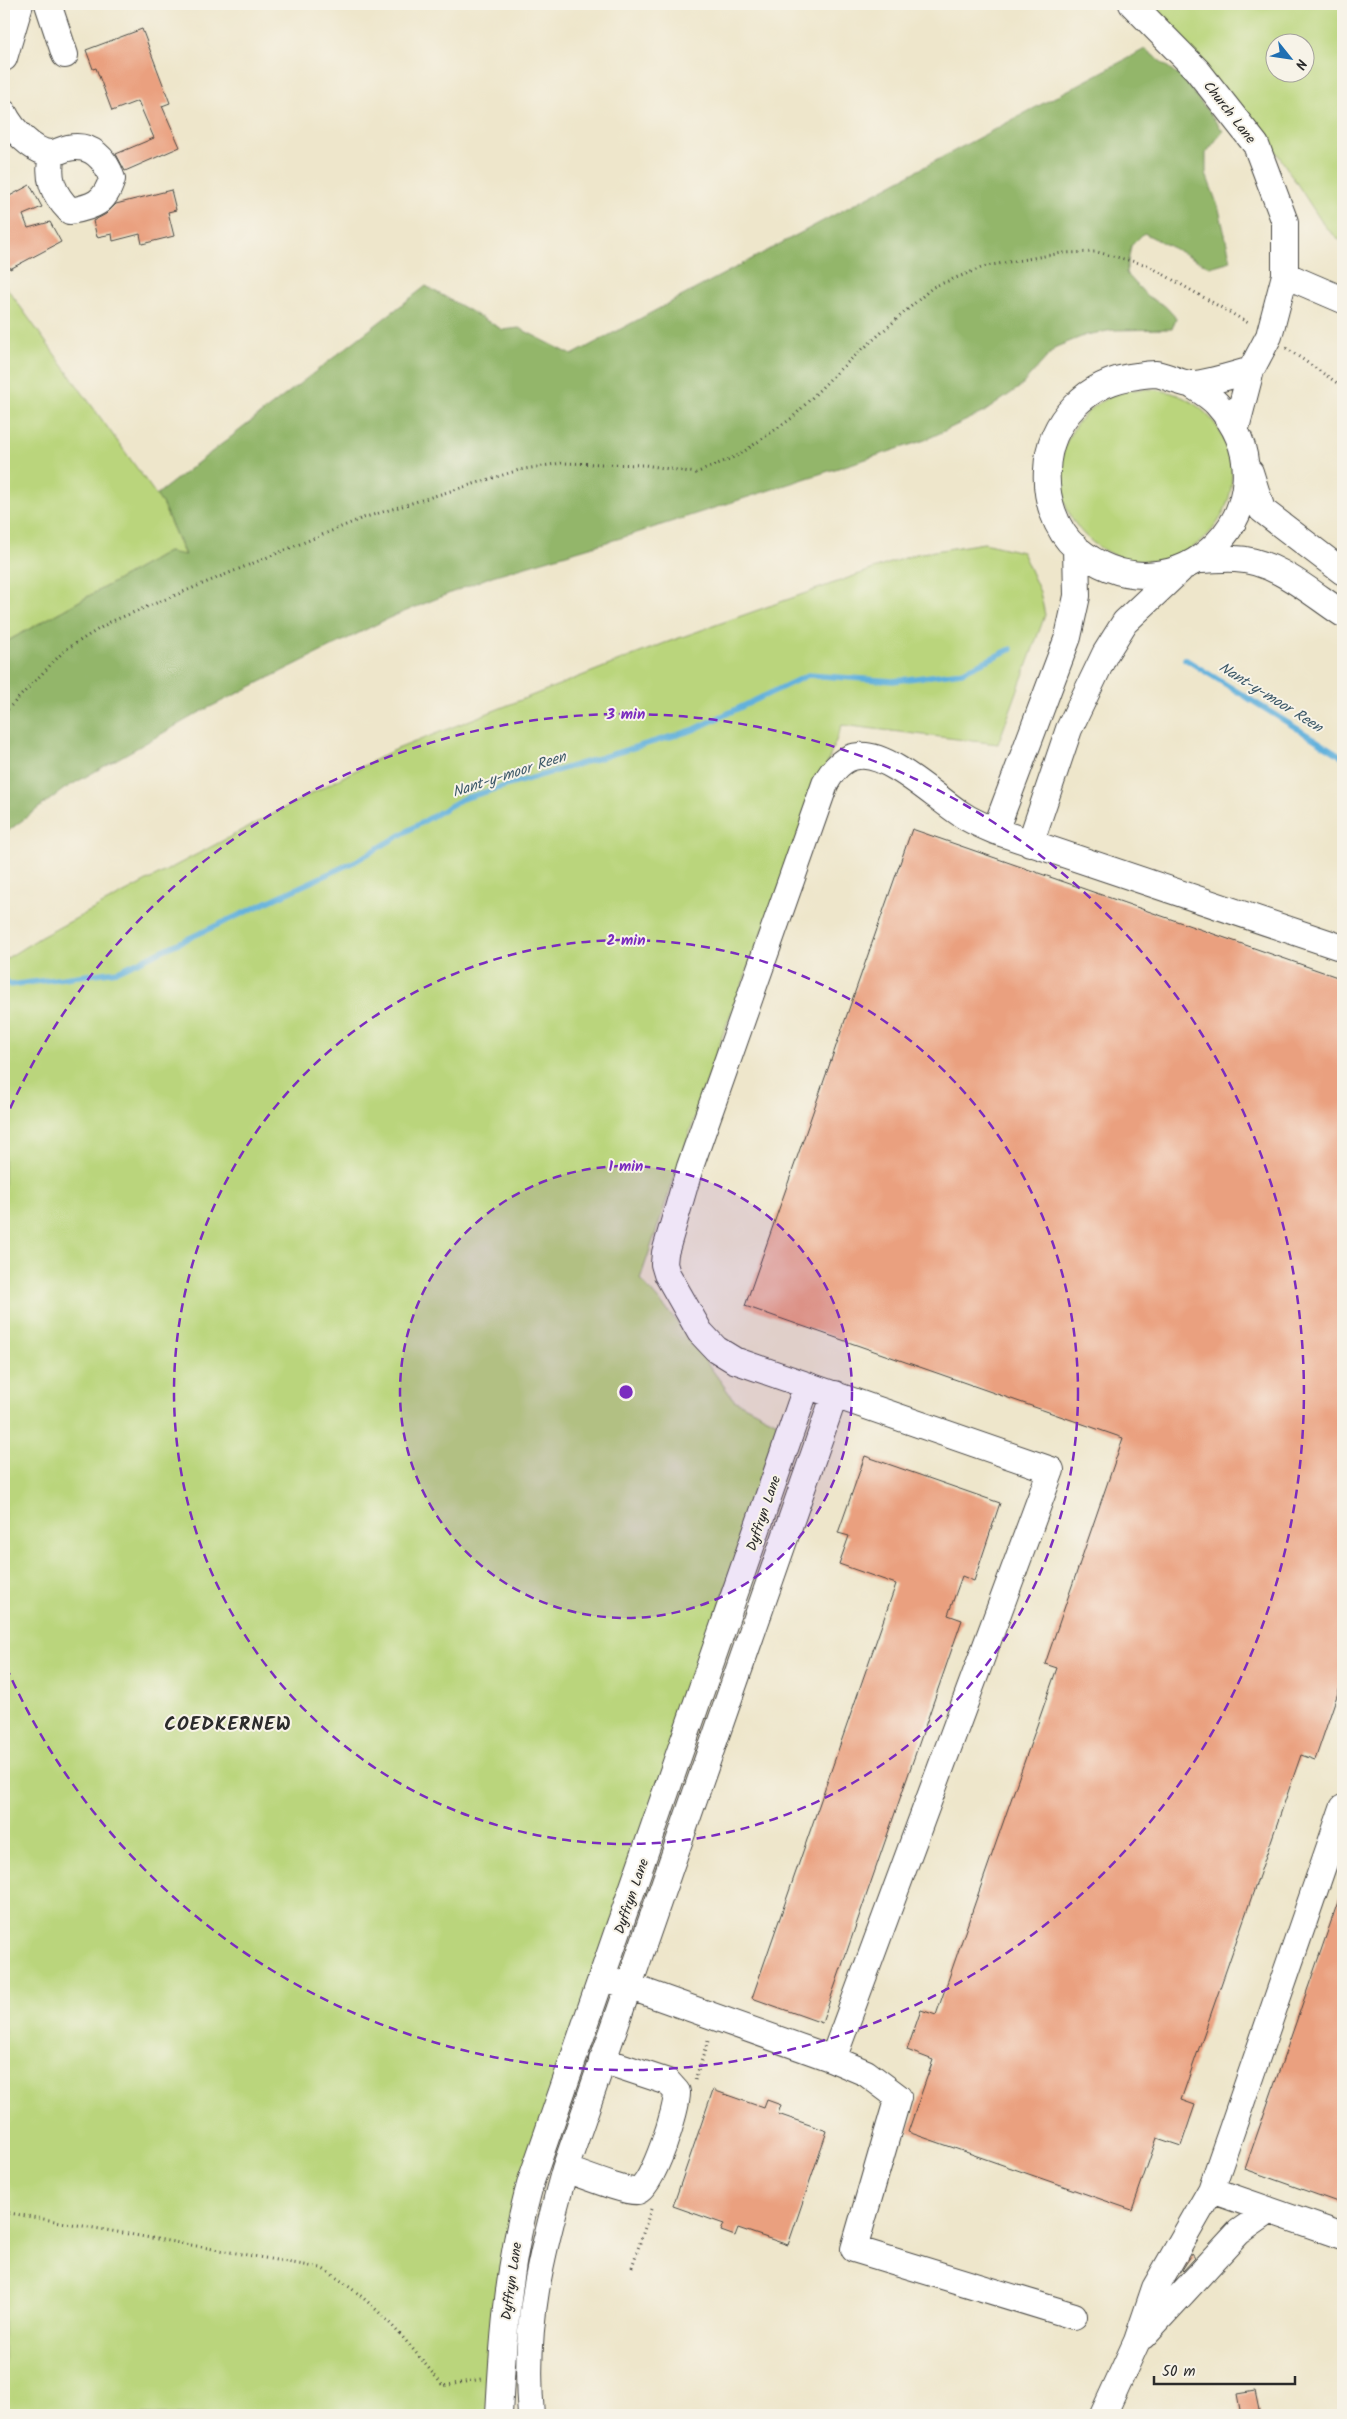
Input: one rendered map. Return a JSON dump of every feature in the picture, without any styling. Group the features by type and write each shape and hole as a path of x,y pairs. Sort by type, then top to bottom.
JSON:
{"street":[{"path":"4,58 20,4"},
{"path":"48,4 65,55"},
{"name":"Church Lane","path":"1132,4 1197,70 1256,145 1284,222 1285,275 1269,336 1251,370 1236,428"},
{"path":"4,113 22,135 37,148 52,153"},
{"path":"1285,275 1343,300"},
{"path":"1190,384 1251,370"},
{"path":"1343,572 1262,510 1236,428 1216,402 1190,384 1155,374 1119,378 1087,393 1062,419 1048,452 1046,486 1055,519 1076,548 1113,570 1147,576 1190,565 1236,558 1262,564 1292,579 1343,614"},
{"path":"1030,844 1069,729 1105,654 1125,622 1190,565 1222,540 1238,515 1246,487 1245,457"},
{"path":"995,831 1068,637 1077,596 1076,548"},
{"path":"833,2059 1051,1470 734,1360 716,1349 700,1332 667,1274 664,1264 665,1253 690,1167 825,784 835,770 847,759 858,756 875,758 890,764 962,815 995,831 1343,948"},
{"name":"Dyffryn Lane","path":"499,2415 505,2313 521,2217 531,2181 807,1385"},
{"name":"Dyffryn Lane","path":"531,2415 527,2374 533,2299 546,2237 564,2168 835,1394"},
{"path":"1103,2415 1137,2342 1155,2288 1211,2190 1343,1808"},
{"path":"603,1977 833,2059 866,2073 898,2097 854,2249 1074,2316"},
{"path":"564,2168 632,2192 644,2188 652,2176 677,2098 675,2088 668,2082 602,2060"},
{"path":"1211,2190 1343,2236"},
{"path":"1137,2342 1239,2232 1269,2210"},
{"path":"501,2376 527,2374"}],"path":[{"path":"4,713 65,650 110,622 363,518 519,470 561,463 645,465 696,473 739,455 792,418 838,371 933,287 986,266 1062,253 1097,252 1147,265 1269,336 1343,387"},
{"path":"4,2212 321,2268 348,2284 390,2322 443,2386 501,2376"}],"green space":[{"path":"1132,4 1343,4 1343,243 1325,227 1266,136"},
{"path":"1145,49 1183,79 1223,131 1206,153 1206,174 1219,209 1231,261 1210,267 1144,233 1131,246 1126,273 1147,296 1165,306 1176,318 1172,329 1113,330 1086,335 1056,347 1020,387 984,412 925,440 624,537 492,576 389,618 202,711 64,789 4,834 4,643 168,552 185,555 162,503 156,495 426,286 503,330 519,328 572,355"},
{"path":"4,284 162,503 185,556 168,552 4,643"},
{"path":"1146,389 1163,391 1179,396 1194,404 1212,421 1228,450 1232,475 1230,492 1225,508 1217,523 1200,541 1171,557 1146,561 1129,559 1113,554 1098,546 1080,529 1064,500 1060,475 1062,458 1067,442 1075,427 1092,409 1121,393"},
{"path":"984,543 1022,552 1040,592 1045,615 998,744 842,725 723,1034 640,1279 676,1320 734,1400 781,1424 507,2238 489,2415 4,2415 4,960 41,937 392,751 665,643 916,554"}],"building":[{"path":"142,29 170,103 162,106 180,147 125,171 116,154 154,138 138,101 112,111 96,68 93,69 86,50"},
{"path":"30,185 42,207 23,215 28,228 50,222 61,242 10,269 4,258 4,199"},
{"path":"171,190 176,210 168,212 174,236 142,244 140,234 113,241 112,234 97,237 93,221 106,214 116,204"},
{"path":"912,829 1343,979 1343,1678 1315,1760 1301,1755 1181,2100 1195,2105 1181,2146 1157,2138 1132,2210 908,2132 933,2060 907,2050 921,2010 936,2015 1057,1668 1045,1664 1123,1438 745,1306"},
{"path":"865,1456 1000,1503 974,1581 962,1576 948,1615 962,1620 822,2023 752,1998 896,1584 839,1564 849,1536 838,1533"},
{"path":"1341,1893 1343,1894 1343,2204 1245,2169"},
{"path":"713,2090 764,2108 767,2100 781,2105 778,2114 827,2131 788,2245 738,2228 735,2236 721,2231 724,2224 673,2206"},
{"path":"1192,2254 1195,2258 1183,2271 1182,2270"},
{"path":"1255,2391 1260,2415 1241,2415 1237,2394"}],"waterway":[{"name":"Nant-y-moor Reen","path":"4,979 10,985 118,971 356,861 462,799 693,730 808,675 893,681 962,672 1011,649"},
{"name":"Nant-y-moor Reen","path":"1185,659 1343,757"}],"district":[{"name":"COEDKERNEW","path":"228,1723"}]}
